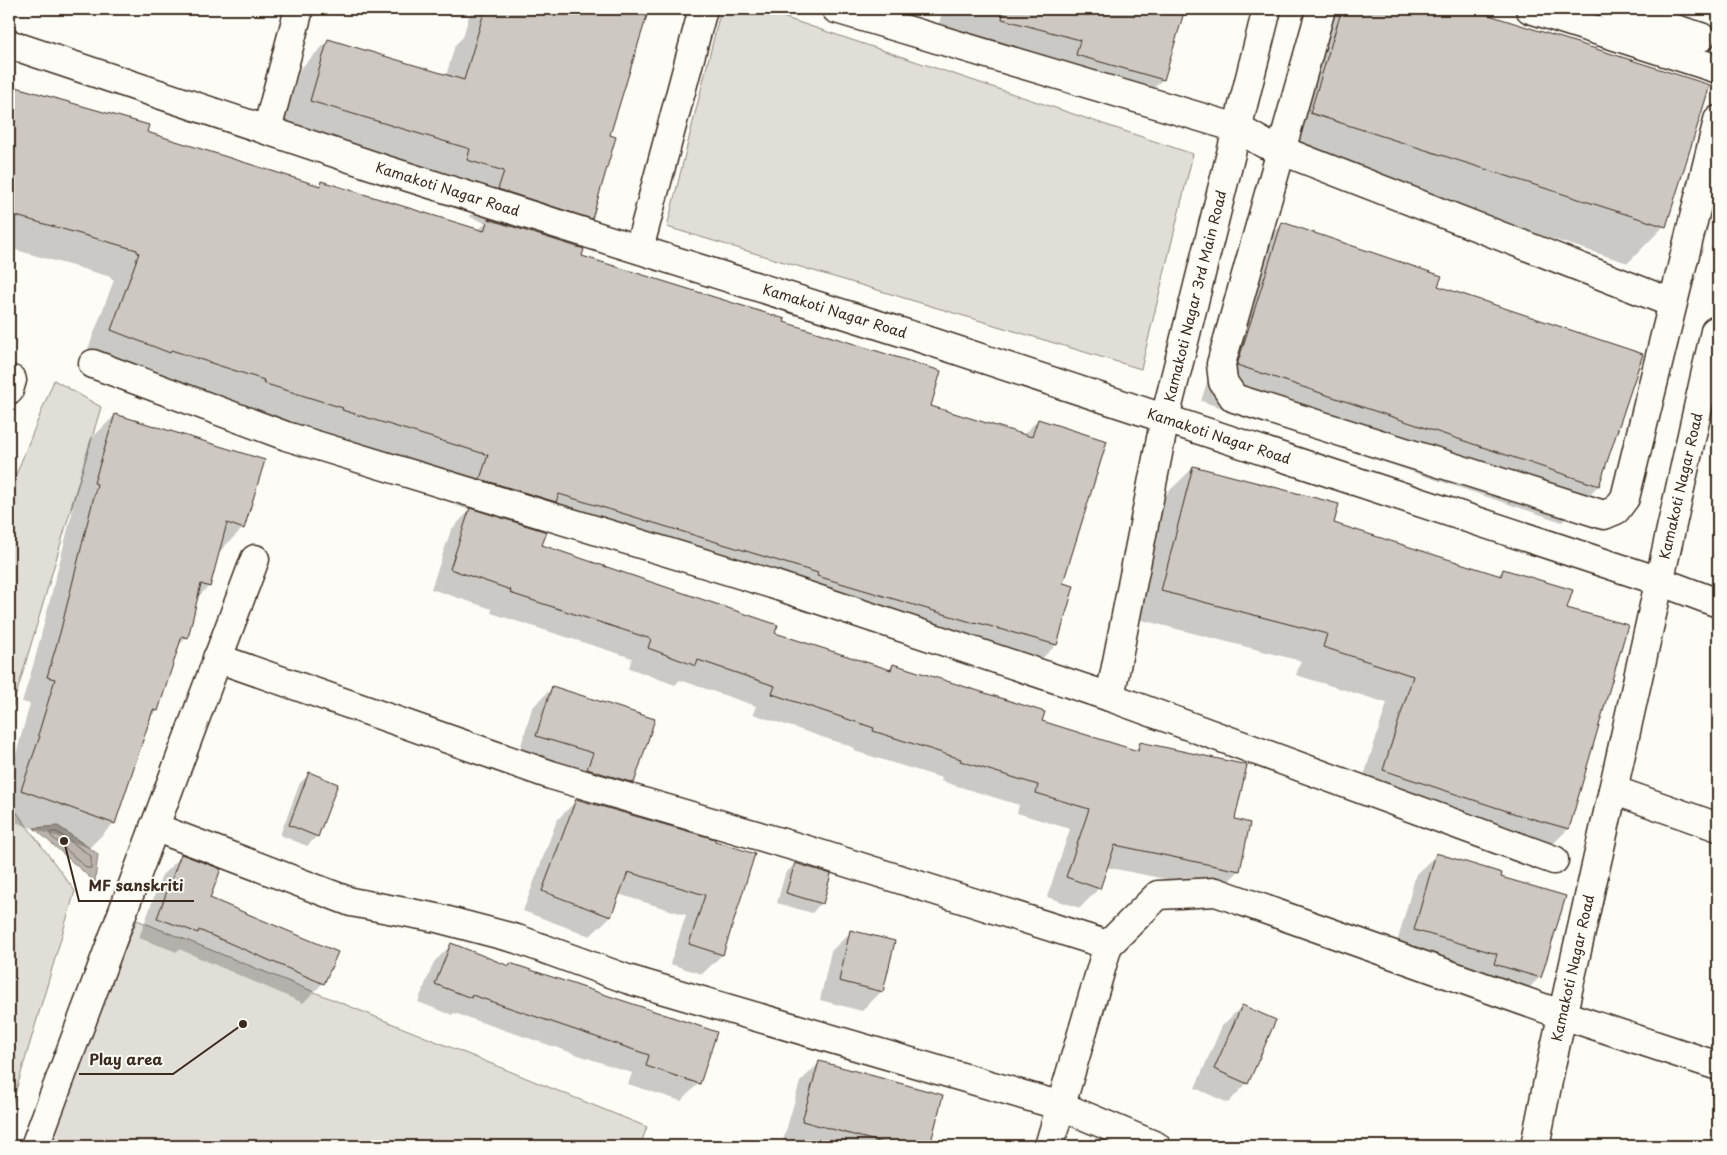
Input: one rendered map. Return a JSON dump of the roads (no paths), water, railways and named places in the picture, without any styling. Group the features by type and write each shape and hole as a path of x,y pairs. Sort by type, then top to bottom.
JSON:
{"street":[{"path":"267,130 299,9"},
{"path":"639,250 703,9"},
{"path":"836,9 1237,128 1265,144 1672,303"},
{"name":"Kamakoti Nagar 3rd Main Road","path":"1110,697 1165,418 1267,9"},
{"path":"1321,9 1221,364 1224,382 1234,398 1604,515 1616,510 1625,498 1718,120"},
{"path":"1530,9 1718,70"},
{"path":"1613,9 1701,37"},
{"name":"Kamakoti Nagar Road","path":"9,44 386,170 920,338 1165,418 1659,581 1718,603"},
{"name":"Kamakoti Nagar Road","path":"1535,1146 1612,790 1717,328"},
{"path":"94,364 286,436 772,584 1110,697 1554,860"},
{"path":"35,1146 255,559"},
{"path":"217,658 551,775 807,850 1108,945"},
{"path":"1612,790 1718,827"},
{"path":"154,827 351,902 437,918 517,939 627,979 1061,1106 1156,1146"},
{"path":"1049,1146 1108,945 1158,895 1216,892 1563,1015 1718,1066"}],"water":[{"path":"58,826 98,854 95,882 34,828"}],"place":[{"name":"MF sanskriti","path":"64,841"},
{"name":"Play area","path":"243,1024"}]}
